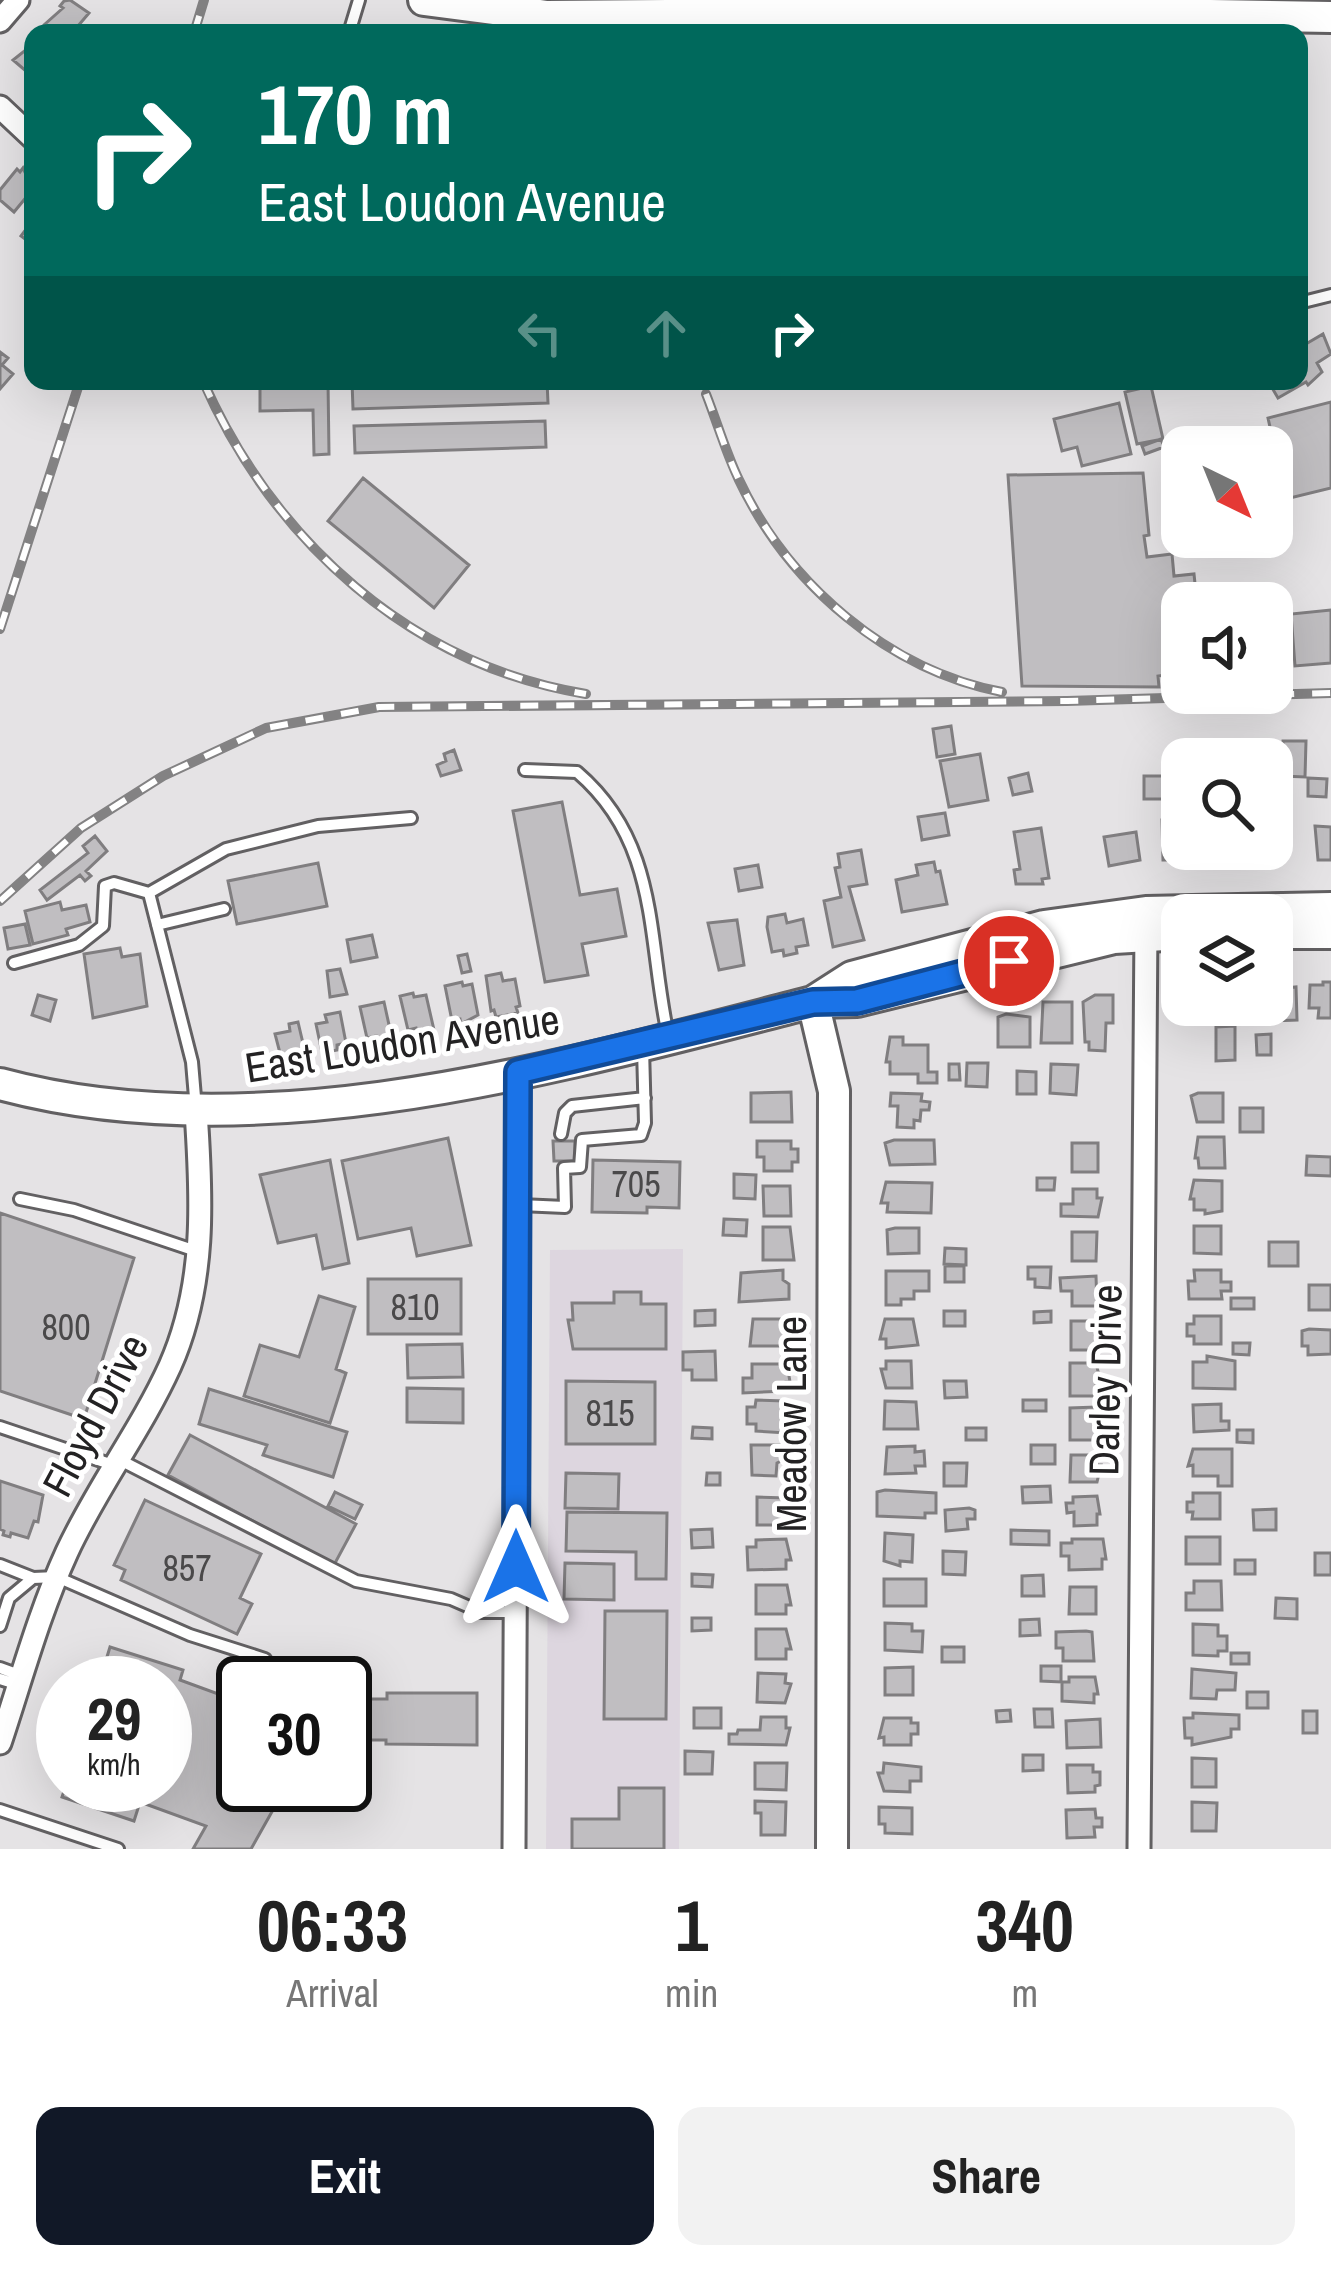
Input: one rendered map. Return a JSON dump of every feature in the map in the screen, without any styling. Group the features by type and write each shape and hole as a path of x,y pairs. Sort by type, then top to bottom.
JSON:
{"street":[{"path":"0,21 18,0"},
{"path":"424,0 530,15 1029,22 1331,16"},
{"path":"0,107 24,130"},
{"name":"East Loudon Avenue","path":"0,1084 90,1102 196,1112 327,1104 518,1072 813,1002 857,1001 1146,924 1331,908"},
{"name":"East Loudon Avenue","path":"1146,924 1161,928"},
{"name":"Darley Drive","path":"1139,1849 1146,924"},
{"path":"1293,933 1331,933"},
{"name":"Meadow Lane","path":"813,1002 834,1090 832,1849"},
{"path":"514,1849 518,1072"},
{"name":"Floyd Drive","path":"0,1743 14,1680 57,1577 88,1507 170,1367 185,1325 200,1252 196,1112"}],"lane":[{"path":"526,770 577,772 626,829 644,879 656,1042 645,1123 641,1135 561,1137 572,1106 592,1108 645,1098"},
{"path":"14,963 79,945 103,926 105,886 114,883 148,893 226,849 319,826 411,818"},
{"path":"148,893 192,1062 196,1112"},
{"path":"157,925 224,909"},
{"path":"520,1205 565,1207 563,1165 580,1167 582,1140"},
{"path":"20,1199 74,1210 200,1252"},
{"path":"0,1427 115,1462 356,1581 451,1599 482,1612 515,1612"},
{"path":"0,1565 33,1578 57,1577 190,1635 256,1656"},
{"path":"0,1626 10,1598 33,1578"},
{"path":"0,1668 14,1680"},
{"path":"0,1810 118,1849"}],"shaded area":[{"path":"683,1249 679,1849 546,1849 550,1250"}],"building":[{"path":"64,1 89,13 80,24 45,24 63,8"},
{"path":"24,51 24,69 13,60"},
{"path":"23,168 24,200 14,212 0,200 0,190 17,169"},
{"path":"1323,334 1331,354 1317,363 1322,372 1308,385 1308,343"},
{"path":"0,352 8,358 2,365 13,374 0,389"},
{"path":"260,390 328,390 329,454 314,455 313,410 260,411"},
{"path":"352,390 547,390 548,403 353,409"},
{"path":"1152,390 1161,439 1137,444 1125,392"},
{"path":"1331,402 1331,488 1293,497 1293,426 1270,426 1268,418"},
{"path":"1119,403 1131,454 1082,466 1077,447 1062,451 1054,419"},
{"path":"545,421 546,447 355,453 354,426"},
{"path":"1161,439 1161,448 1145,454 1142,446"},
{"path":"1143,473 1147,557 1172,558 1174,576 1194,574 1195,582 1161,582 1159,687 1022,686 1008,475"},
{"path":"363,478 469,565 434,608 328,521"},
{"path":"1331,610 1331,663 1295,666 1293,614"},
{"path":"951,726 955,754 937,757 933,729"},
{"path":"1293,741 1306,741 1305,777 1293,776"},
{"path":"454,750 461,770 441,776 437,765 446,761 444,754"},
{"path":"980,754 988,800 949,807 940,761"},
{"path":"1028,773 1032,791 1013,795 1009,778"},
{"path":"1144,776 1161,776 1161,799 1144,799"},
{"path":"1308,778 1327,779 1326,797 1308,796"},
{"path":"562,802 580,895 617,889 626,936 582,944 588,975 545,982 513,811"},
{"path":"945,813 949,835 922,840 918,817"},
{"path":"1315,826 1331,827 1331,860 1318,860"},
{"path":"1041,828 1049,878 1042,879 1043,884 1016,884 1014,870 1020,869 1014,832"},
{"path":"1136,832 1140,860 1109,866 1104,837"},
{"path":"95,836 107,851 86,871 91,876 85,881 80,875 47,900 40,890 88,853 83,846"},
{"path":"861,850 867,884 849,887 864,940 833,947 824,901 841,897 835,868 840,867 838,854"},
{"path":"934,862 947,904 902,912 896,880 918,875 916,865"},
{"path":"318,863 327,906 237,924 228,881"},
{"path":"758,865 762,887 739,891 735,869"},
{"path":"60,902 62,910 86,905 90,922 66,929 68,935 33,944 25,911"},
{"path":"785,914 787,923 803,919 808,945 784,956 783,950 772,952 767,927 768,917"},
{"path":"737,920 744,965 719,970 708,923"},
{"path":"25,924 30,945 8,949 4,928"},
{"path":"372,935 377,957 351,962 347,940"},
{"path":"120,948 122,957 140,954 147,1006 93,1018 84,954"},
{"path":"467,954 471,971 462,973 458,956"},
{"path":"340,969 347,994 330,997 327,971"},
{"path":"501,973 503,981 515,979 520,1006 518,1013 496,1017 486,976"},
{"path":"462,982 463,986 472,984 478,1015 461,1024 460,1019 452,1021 445,986"},
{"path":"1331,982 1331,1018 1318,1018 1319,1008 1309,1008 1310,985"},
{"path":"1296,987 1297,1020 1293,1020"},
{"path":"413,993 414,997 426,995 434,1030 408,1030 400,996"},
{"path":"38,995 56,1000 50,1021 32,1015"},
{"path":"1095,995 1113,995 1113,1023 1106,1023 1105,1051 1089,1050 1085,1042 1083,1002"},
{"path":"384,1002 391,1034 377,1041 376,1036 367,1038 360,1007"},
{"path":"1043,1002 1072,1002 1072,1043 1041,1043"},
{"path":"340,1012 346,1043 332,1051 331,1046 321,1048 316,1024 327,1022 325,1015"},
{"path":"998,1017 1030,1017 1030,1047 998,1047"},
{"path":"298,1022 305,1052 288,1060 281,1057 275,1034 290,1031 289,1024"},
{"path":"1235,1026 1235,1060 1216,1061 1216,1027"},
{"path":"1271,1034 1271,1055 1257,1055 1256,1035"},
{"path":"890,1037 903,1037 903,1045 928,1045 928,1072 937,1072 937,1083 918,1083 918,1074 890,1074 890,1062 886,1062"},
{"path":"967,1063 988,1063 987,1087 966,1086"},
{"path":"949,1064 959,1064 960,1080 949,1080"},
{"path":"1051,1064 1078,1065 1076,1095 1050,1093"},
{"path":"1017,1071 1036,1072 1036,1094 1017,1094"},
{"path":"791,1092 792,1122 751,1122 751,1093"},
{"path":"891,1093 922,1094 921,1101 930,1102 929,1110 921,1110 920,1121 914,1120 914,1128 897,1127 898,1106 890,1106"},
{"path":"1223,1093 1223,1122 1197,1122 1191,1096"},
{"path":"1240,1108 1263,1108 1263,1132 1240,1132"},
{"path":"1198,1137 1224,1137 1225,1168 1199,1168 1195,1158"},
{"path":"448,1138 471,1245 417,1256 411,1228 358,1239 342,1161"},
{"path":"934,1140 935,1164 890,1165 885,1143"},
{"path":"553,1141 575,1141 575,1161 554,1161"},
{"path":"757,1141 791,1141 791,1149 798,1149 792,1171 764,1171 764,1157 757,1157"},
{"path":"1072,1143 1098,1143 1098,1172 1072,1172"},
{"path":"1307,1156 1331,1157 1331,1176 1306,1175"},
{"path":"330,1160 349,1263 323,1269 316,1235 278,1243 260,1175"},
{"path":"593,1160 680,1162 679,1208 592,1212"},
{"path":"734,1174 756,1175 755,1199 734,1198"},
{"path":"1037,1178 1055,1178 1054,1190 1037,1190"},
{"path":"1194,1180 1222,1181 1222,1211 1205,1214 1205,1210 1194,1210 1194,1199 1190,1199"},
{"path":"886,1182 932,1183 931,1213 887,1212 888,1203 881,1203"},
{"path":"763,1186 790,1186 791,1216 764,1216"},
{"path":"1073,1189 1097,1189 1097,1198 1102,1198 1098,1217 1061,1216 1061,1204 1073,1204"},
{"path":"0,1213 134,1258 84,1419 0,1391"},
{"path":"724,1219 747,1220 746,1236 723,1235"},
{"path":"1194,1226 1221,1226 1221,1254 1194,1253"},
{"path":"763,1227 790,1227 794,1260 763,1260"},
{"path":"919,1228 919,1253 888,1254 887,1230"},
{"path":"1072,1232 1097,1232 1096,1261 1072,1261"},
{"path":"1269,1242 1298,1242 1298,1266 1269,1266"},
{"path":"945,1248 966,1249 966,1265 944,1264"},
{"path":"945,1266 964,1266 964,1282 945,1282"},
{"path":"1028,1267 1051,1267 1050,1288 1035,1287 1035,1279 1028,1279"},
{"path":"783,1270 789,1299 739,1302 741,1273"},
{"path":"1194,1270 1221,1270 1221,1282 1231,1282 1231,1291 1221,1291 1222,1299 1189,1299 1188,1281 1195,1281"},
{"path":"886,1271 929,1271 929,1291 914,1291 914,1299 901,1299 901,1305 886,1305"},
{"path":"1096,1276 1097,1306 1072,1306 1072,1291 1061,1291 1060,1278"},
{"path":"368,1279 461,1279 461,1334 368,1334"},
{"path":"1309,1285 1331,1285 1331,1310 1309,1310"},
{"path":"614,1292 641,1292 641,1304 666,1304 666,1349 573,1349 568,1320 573,1320 572,1303 614,1303"},
{"path":"319,1296 355,1307 336,1369 346,1373 330,1423 244,1396 260,1345 299,1357"},
{"path":"1231,1298 1254,1298 1254,1309 1231,1309"},
{"path":"715,1310 715,1325 695,1326 695,1311"},
{"path":"944,1311 965,1311 965,1326 944,1326"},
{"path":"1051,1311 1051,1322 1034,1323 1034,1312"},
{"path":"1194,1316 1221,1316 1221,1344 1194,1344 1194,1336 1187,1336 1187,1324 1194,1324"},
{"path":"753,1319 787,1319 786,1330 791,1330 787,1346 750,1346"},
{"path":"885,1319 913,1319 918,1345 886,1348 886,1339 880,1339"},
{"path":"1071,1321 1096,1321 1096,1350 1071,1350"},
{"path":"1331,1330 1331,1354 1308,1355 1308,1346 1302,1346 1302,1331"},
{"path":"1233,1343 1250,1343 1249,1355 1233,1354"},
{"path":"462,1344 463,1377 408,1378 407,1345"},
{"path":"715,1351 716,1380 692,1380 692,1370 683,1370 683,1352"},
{"path":"1207,1356 1235,1361 1235,1389 1193,1388 1193,1362 1207,1362"},
{"path":"886,1361 911,1361 912,1388 886,1388 881,1369 886,1369"},
{"path":"1070,1363 1096,1363 1101,1384 1096,1384 1096,1396 1070,1396"},
{"path":"752,1364 787,1364 790,1382 786,1382 786,1391 743,1393 743,1378 752,1378"},
{"path":"566,1381 655,1382 655,1444 566,1444"},
{"path":"944,1381 966,1381 967,1397 945,1398"},
{"path":"407,1388 463,1389 463,1423 407,1422"},
{"path":"209,1389 347,1432 333,1477 263,1455 267,1445 199,1424"},
{"path":"756,1400 785,1401 785,1410 791,1410 786,1433 756,1431 756,1424 747,1424 747,1407 755,1407"},
{"path":"1023,1400 1046,1400 1046,1411 1023,1411"},
{"path":"885,1401 916,1402 918,1429 884,1429"},
{"path":"1221,1404 1221,1421 1229,1421 1229,1430 1194,1432 1193,1405"},
{"path":"1096,1407 1101,1428 1096,1428 1096,1440 1070,1440 1070,1408"},
{"path":"693,1427 712,1428 712,1439 692,1438"},
{"path":"966,1428 986,1428 986,1440 966,1440"},
{"path":"1237,1430 1253,1430 1253,1443 1237,1442"},
{"path":"190,1435 356,1524 334,1565 168,1475"},
{"path":"751,1445 786,1445 786,1459 777,1463 776,1476 752,1475"},
{"path":"1031,1445 1055,1445 1055,1464 1031,1464"},
{"path":"915,1446 915,1452 924,1451 925,1466 915,1466 916,1473 885,1474 887,1447"},
{"path":"1193,1449 1232,1449 1232,1486 1218,1486 1218,1476 1193,1476 1193,1465 1188,1466"},
{"path":"1071,1455 1097,1455 1097,1465 1101,1465 1097,1482 1070,1482"},
{"path":"944,1463 967,1463 966,1486 944,1486"},
{"path":"566,1473 619,1474 618,1509 565,1508"},
{"path":"707,1473 720,1473 720,1485 706,1485"},
{"path":"0,1481 43,1495 38,1522 34,1521 28,1538 3,1535 0,1529"},
{"path":"1050,1486 1051,1502 1023,1503 1022,1487"},
{"path":"335,1492 362,1505 355,1519 328,1506"},
{"path":"877,1492 936,1493 936,1513 925,1513 925,1518 877,1516"},
{"path":"1193,1493 1220,1493 1220,1519 1192,1519 1187,1502 1193,1502"},
{"path":"1097,1496 1097,1525 1074,1526 1074,1512 1067,1513 1066,1503 1073,1503 1073,1497"},
{"path":"757,1497 786,1498 786,1525 757,1525"},
{"path":"145,1500 261,1554 240,1598 252,1604 237,1634 121,1580 125,1570 114,1565"},
{"path":"1276,1509 1276,1530 1254,1530 1253,1510"},
{"path":"945,1510 975,1510 975,1519 967,1519 968,1529 946,1531"},
{"path":"567,1512 667,1513 666,1579 636,1579 636,1552 566,1551"},
{"path":"712,1529 713,1547 692,1548 691,1530"},
{"path":"1011,1530 1049,1531 1049,1545 1011,1544"},
{"path":"885,1533 913,1535 912,1562 900,1561 900,1566 884,1561"},
{"path":"1186,1537 1220,1537 1220,1564 1186,1564"},
{"path":"786,1539 791,1560 786,1560 786,1569 748,1570 747,1547 756,1547 756,1540"},
{"path":"1072,1539 1103,1539 1106,1559 1102,1559 1102,1569 1069,1570 1069,1556 1061,1556 1061,1543 1072,1543"},
{"path":"943,1551 966,1552 965,1575 943,1574"},
{"path":"1315,1553 1331,1553 1331,1575 1315,1575"},
{"path":"1235,1560 1255,1560 1255,1574 1235,1574"},
{"path":"565,1563 614,1564 614,1600 564,1599"},
{"path":"692,1574 713,1575 712,1587 692,1586"},
{"path":"1043,1575 1044,1596 1022,1596 1022,1576"},
{"path":"884,1579 926,1579 926,1606 884,1606"},
{"path":"1194,1581 1221,1581 1222,1610 1186,1610 1186,1593 1194,1593"},
{"path":"756,1585 787,1585 791,1605 786,1605 786,1614 756,1614"},
{"path":"1070,1587 1096,1587 1096,1614 1069,1614"},
{"path":"1276,1598 1297,1599 1297,1619 1275,1618"},
{"path":"605,1611 667,1611 666,1719 604,1719"},
{"path":"692,1618 711,1618 711,1630 692,1631"},
{"path":"1039,1619 1040,1635 1020,1636 1020,1620"},
{"path":"885,1623 912,1624 912,1631 923,1631 922,1652 885,1650"},
{"path":"1193,1624 1218,1625 1218,1636 1227,1636 1227,1651 1218,1651 1218,1656 1193,1655"},
{"path":"756,1629 786,1629 791,1649 786,1649 786,1659 756,1659"},
{"path":"1056,1632 1092,1632 1094,1661 1063,1661 1063,1648 1056,1648"},
{"path":"110,1647 139,1656 107,1656"},
{"path":"942,1647 964,1647 964,1662 942,1662"},
{"path":"1231,1653 1249,1653 1249,1664 1231,1664"},
{"path":"1041,1666 1061,1666 1061,1682 1041,1681"},
{"path":"913,1667 913,1695 885,1695 885,1668"},
{"path":"1192,1669 1236,1673 1235,1690 1217,1690 1216,1699 1191,1698"},
{"path":"758,1673 786,1674 785,1683 791,1684 785,1703 757,1702"},
{"path":"1069,1677 1095,1677 1098,1694 1094,1694 1094,1703 1062,1701 1062,1682 1069,1682"},
{"path":"192,1684 216,1693 216,1812 272,1812 251,1849 193,1849 206,1826 168,1812 192,1812"},
{"path":"1247,1692 1268,1692 1268,1708 1247,1708"},
{"path":"387,1693 477,1693 477,1745 372,1740 372,1699 387,1699"},
{"path":"694,1708 721,1708 721,1728 694,1728"},
{"path":"1034,1709 1052,1709 1053,1727 1035,1727"},
{"path":"1010,1710 1011,1721 997,1722 996,1711"},
{"path":"1303,1711 1317,1711 1317,1733 1303,1733"},
{"path":"1193,1713 1239,1715 1239,1729 1231,1729 1231,1737 1192,1745 1192,1738 1185,1738 1184,1718 1193,1718"},
{"path":"761,1717 786,1717 786,1728 790,1728 786,1745 729,1744 729,1734 760,1730"},
{"path":"884,1718 911,1718 911,1723 918,1723 911,1745 884,1745 884,1737 879,1738"},
{"path":"1100,1719 1101,1747 1067,1748 1066,1721"},
{"path":"685,1751 713,1752 712,1774 685,1774"},
{"path":"1023,1755 1043,1755 1043,1770 1023,1771"},
{"path":"1192,1758 1216,1759 1216,1787 1192,1787"},
{"path":"755,1763 787,1763 786,1790 755,1789"},
{"path":"884,1763 921,1767 921,1781 910,1781 910,1792 884,1791 878,1773 883,1773"},
{"path":"1067,1765 1093,1765 1093,1772 1100,1772 1095,1792 1068,1793"},
{"path":"619,1788 664,1788 664,1849 572,1849 572,1819 619,1819"},
{"path":"755,1801 786,1802 785,1835 761,1835 761,1813 755,1813"},
{"path":"1192,1802 1217,1803 1216,1831 1192,1831"},
{"path":"879,1807 912,1808 912,1834 885,1833 885,1824 879,1824"},
{"path":"1095,1809 1102,1827 1094,1827 1095,1837 1067,1838 1066,1810"},
{"path":"107,1812 137,1812 134,1821"}],"railway":[{"path":"197,24 204,0"},
{"path":"0,629 77,390"},
{"path":"208,390 268,493 309,543 355,587 406,624 462,655 522,679 586,694"},
{"path":"706,394 734,470 760,518 814,587 882,643 960,681 1002,692"},
{"path":"0,901 81,828 163,776 266,728 379,707 1067,701 1331,693"}],"route":[{"path":"516,1567 518,1072 813,1002 857,1001 1009,961"}]}
